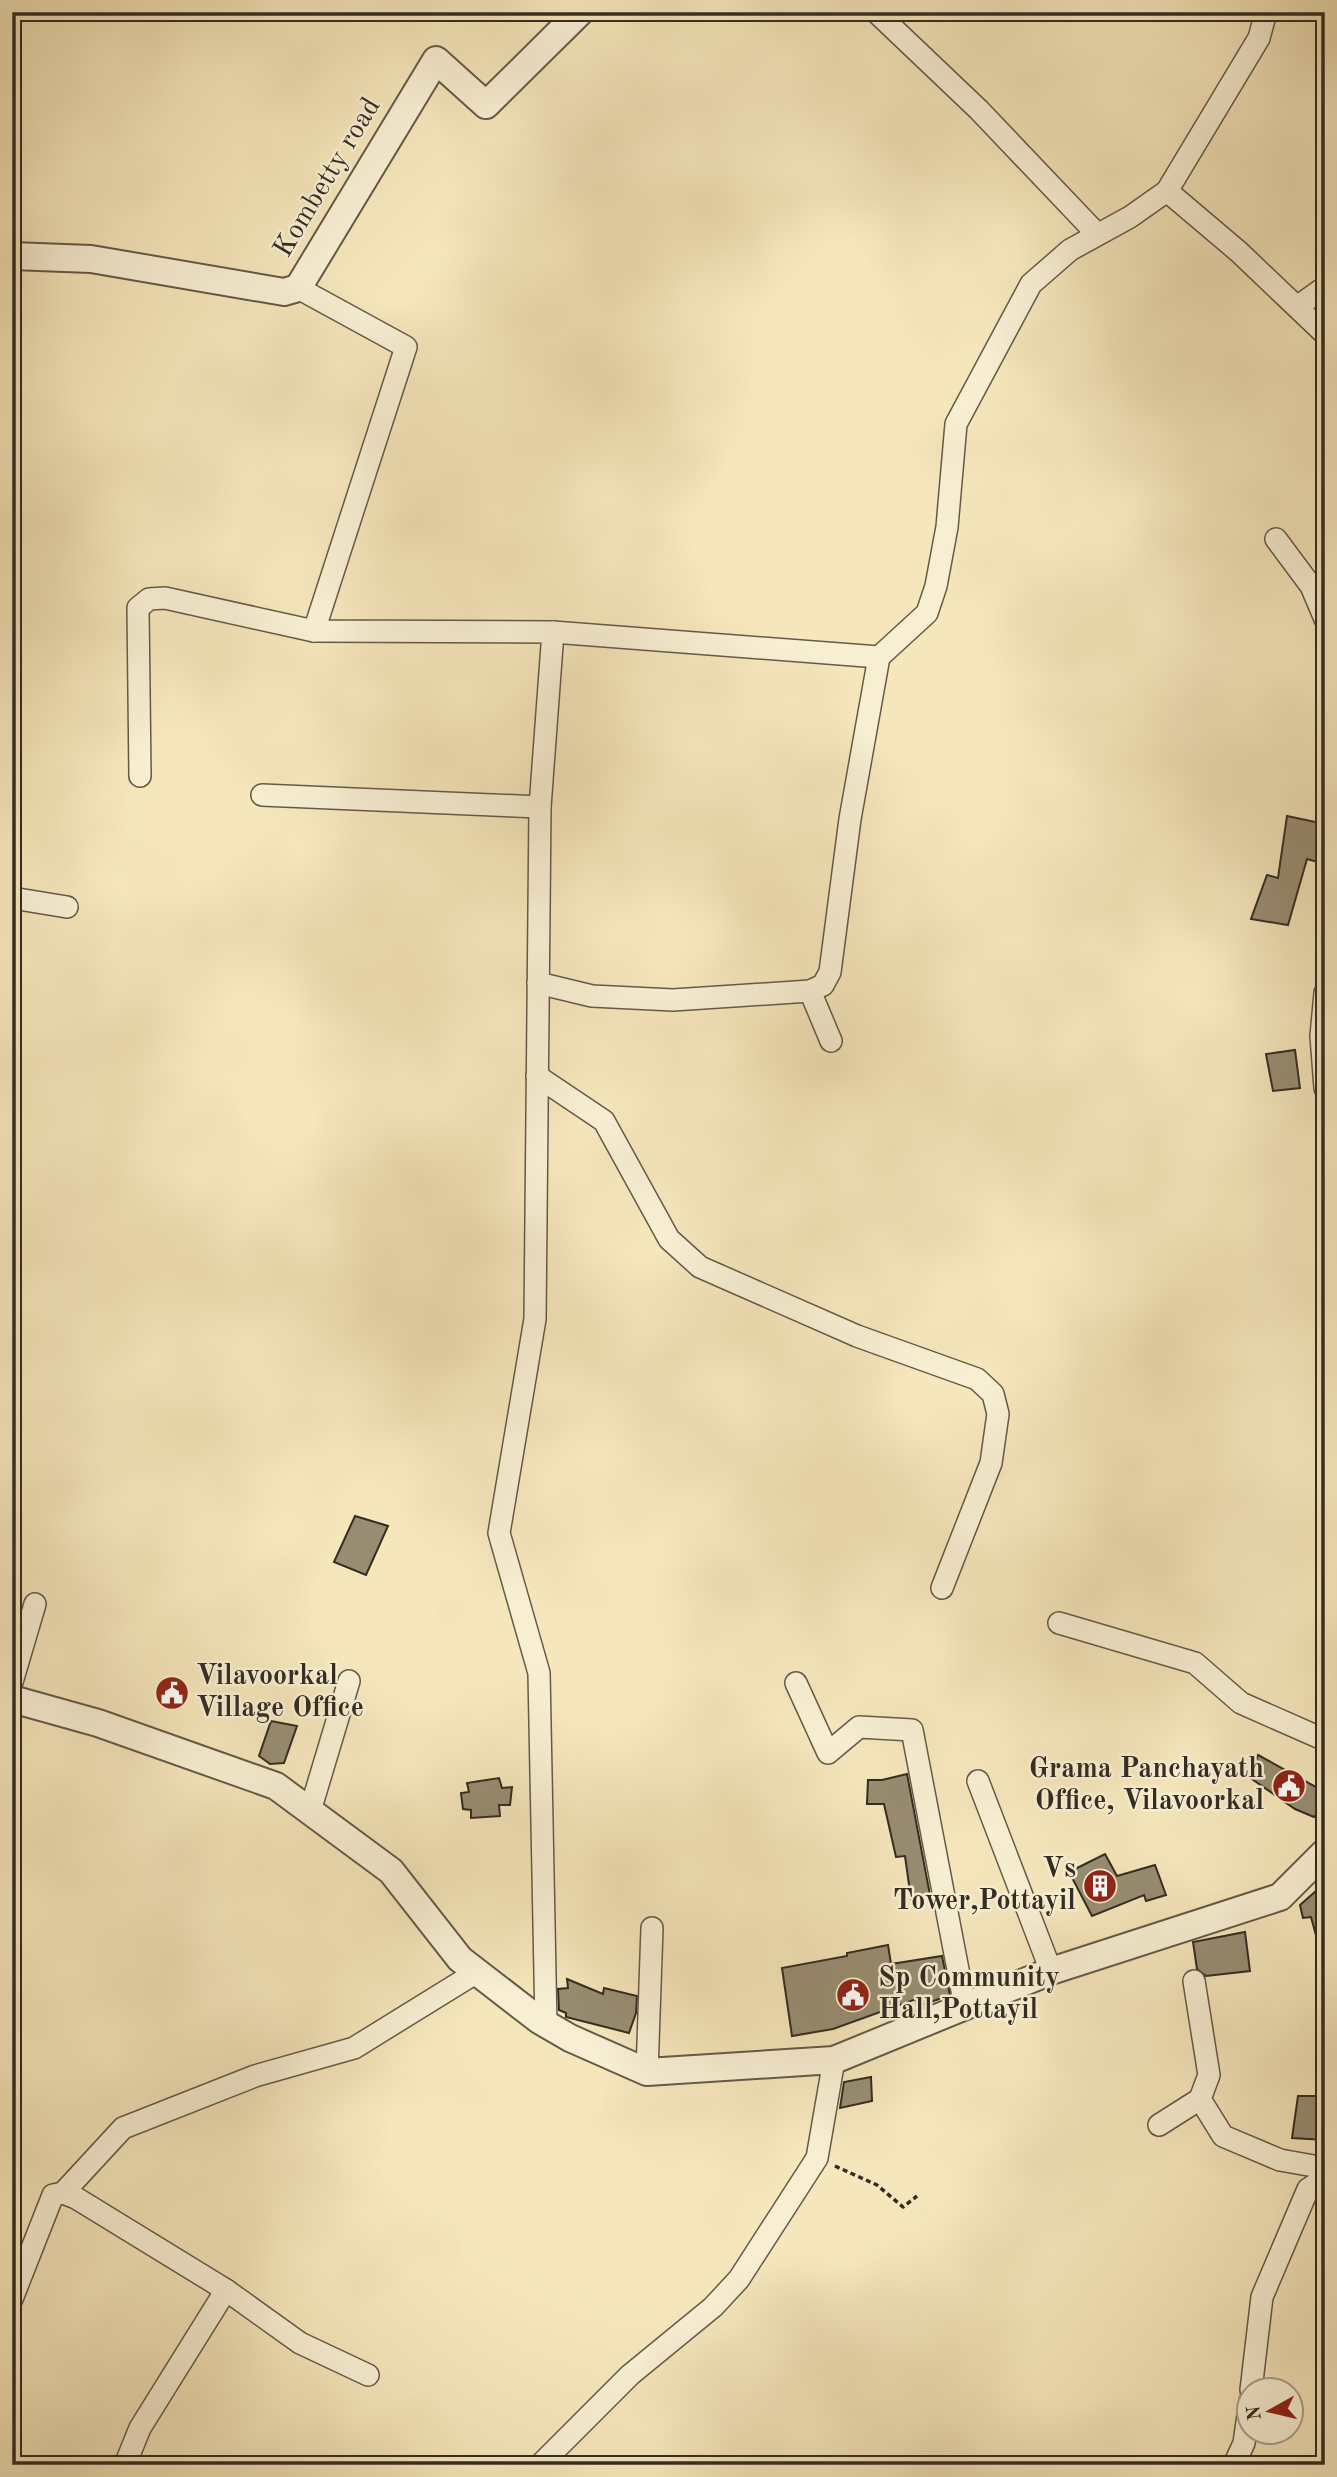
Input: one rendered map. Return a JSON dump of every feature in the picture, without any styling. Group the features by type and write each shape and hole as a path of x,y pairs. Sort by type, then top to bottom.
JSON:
{"street":[{"name":"Kombetty road","path":"12,256 91,259 284,292 298,288 436,60 486,105 580,12"},
{"path":"876,12 979,110 1097,234"},
{"path":"538,983 593,996 673,1000 810,991 823,985 830,972 850,819 879,657 927,613 936,586 947,527 956,424 1031,284 1070,250 1130,218 1167,191 1259,38 1266,12"},
{"path":"1167,191 1239,252 1325,334"},
{"path":"1297,307 1325,287"},
{"path":"298,288 406,347 314,631"},
{"path":"1276,539 1311,586 1325,619"},
{"path":"140,776 138,608 149,599 164,598 314,631 553,632 879,657"},
{"path":"546,2024 539,1673 499,1533 535,1319 540,807 553,632"},
{"path":"262,795 540,807"},
{"path":"12,898 67,907"},
{"path":"810,991 831,1041"},
{"path":"1325,993 1321,1037 1325,1088"},
{"path":"537,1076 604,1121 669,1239 700,1268 858,1336 977,1379 993,1394 998,1414 991,1463 942,1588"},
{"path":"12,1682 35,1604"},
{"path":"1059,1623 1195,1663 1241,1703 1325,1741"},
{"path":"310,1811 349,1681"},
{"path":"796,1683 828,1754 859,1727 912,1730 965,2006"},
{"path":"12,1699 98,1723 275,1786 391,1871 460,1959 546,2024 570,2038 647,2072 834,2060 1051,1971 1280,1898 1325,1852"},
{"path":"978,1781 1051,1971"},
{"path":"647,2072 652,1928"},
{"path":"63,2193 123,2128 255,2076 354,2048 477,1972"},
{"path":"1159,2125 1199,2099 1209,2075 1194,1981"},
{"path":"540,2465 630,2375 713,2307 739,2279 817,2158 834,2060"},
{"path":"1199,2099 1223,2136 1280,2160 1325,2168"},
{"path":"1253,2376 1262,2297 1308,2189 1325,2178"},
{"path":"12,2300 53,2195 63,2193 76,2198 226,2290 300,2343 368,2375"},
{"path":"125,2465 140,2428 226,2290"},
{"path":"1234,2465 1243,2446"}],"path":[{"path":"817,2158 877,2185 903,2207 917,2196"}],"building":[{"path":"1287,816 1325,824 1325,848 1321,863 1307,859 1288,925 1251,919 1267,875 1278,878"},
{"path":"1295,1050 1300,1088 1273,1091 1266,1054"},
{"path":"355,1516 388,1526 366,1575 334,1562"},
{"path":"271,1721 297,1726 284,1763 270,1764 259,1756"},
{"name":"Grama Panchayath Office, Vilavoorkal","path":"1258,1755 1325,1792 1325,1804 1314,1817 1295,1809 1249,1777"},
{"path":"907,1774 930,1895 911,1899 905,1856 896,1857 884,1804 867,1804 868,1780 882,1780"},
{"path":"499,1778 502,1788 512,1787 510,1805 499,1805 500,1816 471,1818 471,1810 463,1809 461,1793 469,1792 467,1783"},
{"name":"Vs Tower,Pottayil","path":"1105,1854 1117,1876 1155,1865 1166,1895 1146,1901 1144,1895 1092,1916 1069,1872"},
{"path":"1325,1883 1325,1949 1320,1950 1311,1917 1303,1918 1300,1905"},
{"path":"1245,1932 1250,1971 1206,1976 1197,1969 1193,1942"},
{"path":"888,1945 891,1964 942,1956 950,1995 917,2007 916,1999 833,2029 792,2036 782,1968"},
{"path":"567,1979 603,1994 604,1988 637,1996 636,2013 629,2033 566,2017 566,2013 559,2010 558,1989 568,1988"},
{"path":"871,2077 872,2101 840,2108 844,2082"},
{"path":"1298,2096 1325,2096 1325,2140 1292,2138"}],"place":[{"name":"Vilavoorkal Village Office","path":"172,1693"},
{"name":"Grama Panchayath Office, Vilavoorkal","path":"1289,1786"},
{"name":"Vs Tower,Pottayil","path":"1100,1886"},
{"name":"Sp Community Hall,Pottayil","path":"853,1995"}]}
